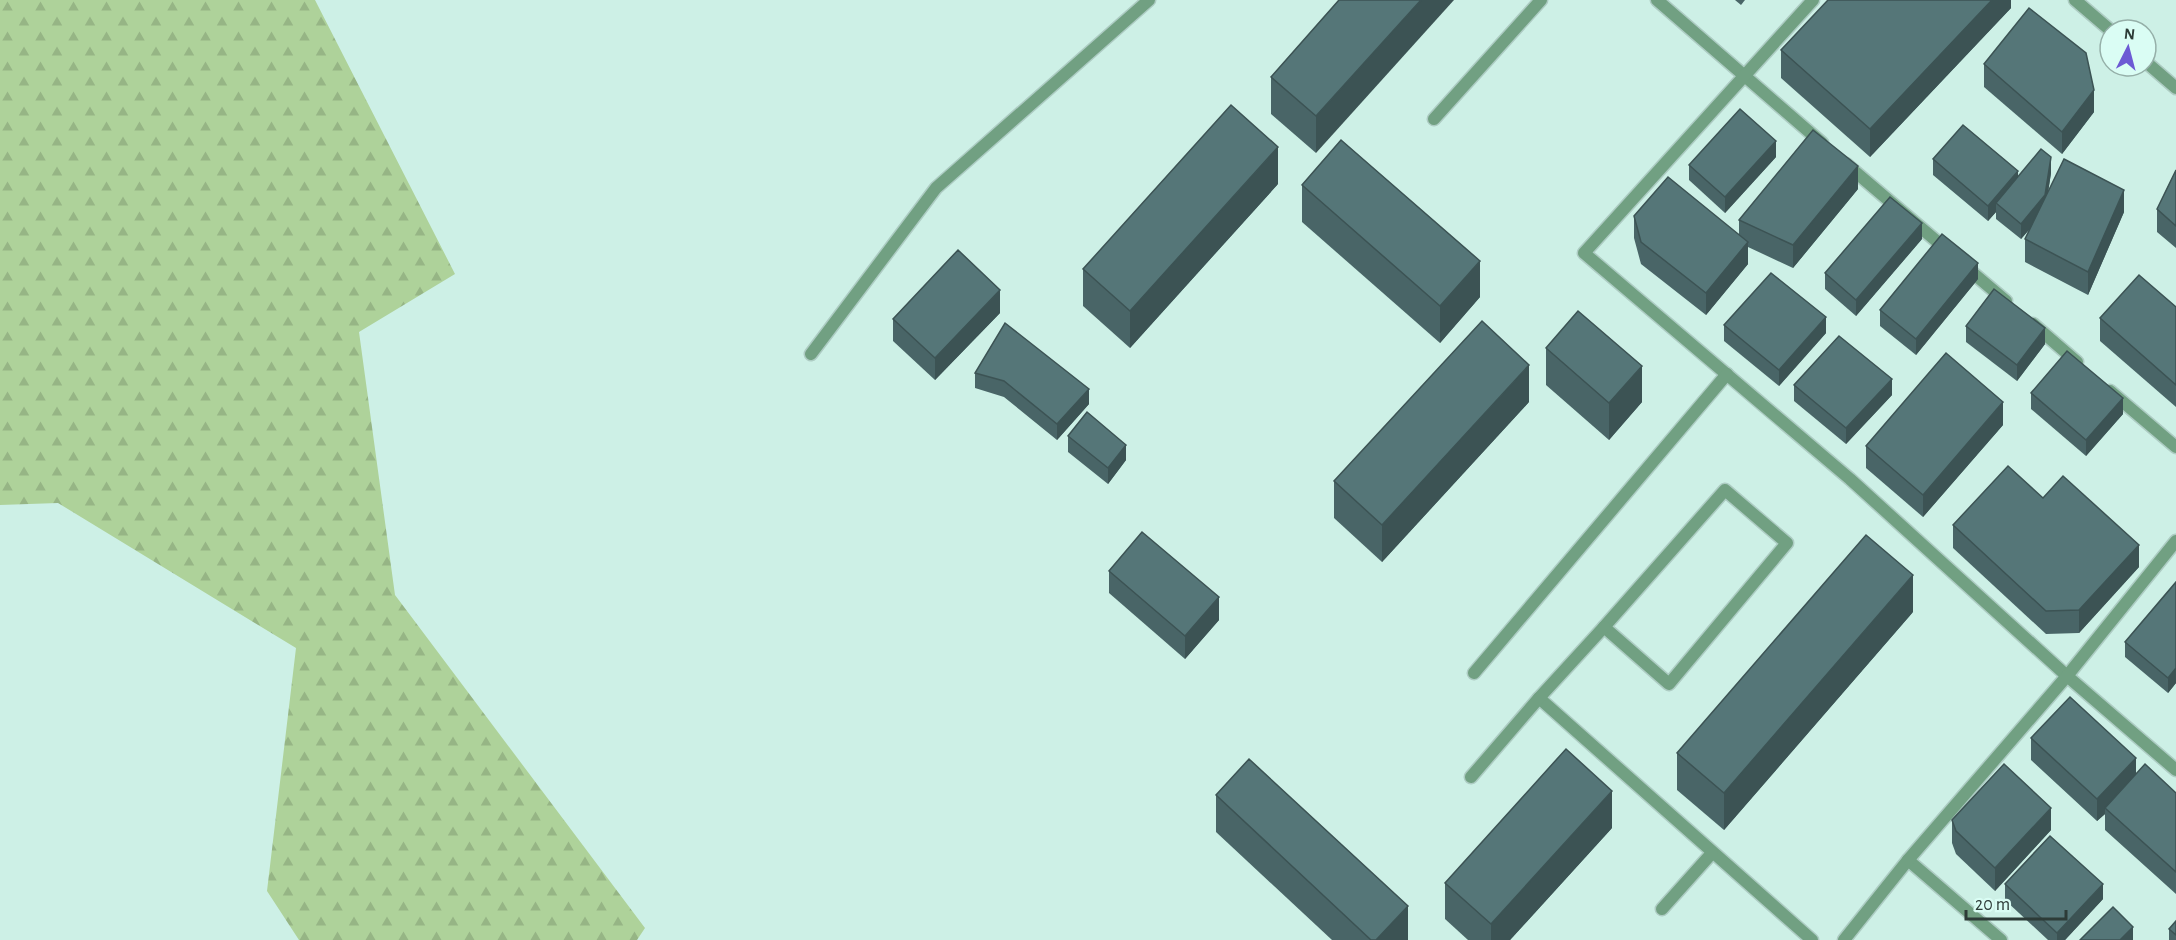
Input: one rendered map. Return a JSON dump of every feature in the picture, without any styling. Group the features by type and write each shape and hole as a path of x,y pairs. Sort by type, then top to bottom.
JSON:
{"street":[{"path":"811,354 936,188 1149,0"},
{"path":"1434,119 1541,0"},
{"path":"1657,0 2086,370"},
{"path":"1813,0 1584,254 1850,479 2067,676 2176,770"},
{"path":"2075,0 2098,20"},
{"path":"2158,72 2176,88"},
{"path":"1474,673 1727,374"},
{"path":"2104,385 2176,447"},
{"path":"1471,777 1725,490 1787,543 1669,684 1604,627"},
{"path":"1844,940 1908,860 2067,676 2176,541"},
{"path":"1539,698 1812,940"},
{"path":"1662,909 1712,853"},
{"path":"1908,860 2001,940"}],"green space":[{"path":"0,0 315,0 455,274 359,332 395,595 645,928 637,940 299,940 267,891 296,648 58,503 0,505"}],"building":[{"path":"1339,0 1421,0 1316,116 1271,77"},
{"path":"1828,0 1992,0 1870,129 1781,50"},
{"path":"2029,8 2086,53 2094,90 2062,132 1984,64"},
{"path":"1231,105 1278,147 1130,311 1083,269"},
{"path":"1740,109 1776,141 1725,197 1689,165"},
{"path":"1963,125 2018,171 1988,206 1933,159"},
{"path":"1813,130 1858,166 1793,245 1739,220"},
{"path":"1341,140 1480,261 1440,306 1302,185"},
{"path":"2041,149 2051,157 2045,195 2021,224 1996,203"},
{"path":"2064,159 2124,190 2088,272 2025,239"},
{"path":"2176,170 2176,226 2157,209"},
{"path":"1668,177 1748,242 1706,293 1641,242 1634,216"},
{"path":"1890,197 1922,223 1856,300 1825,273"},
{"path":"1942,234 1978,263 1916,339 1880,310"},
{"path":"958,250 1000,290 935,358 893,319"},
{"path":"1771,273 1826,317 1779,370 1724,325"},
{"path":"2139,275 2176,307 2176,385 2100,318"},
{"path":"1994,289 2045,328 2017,365 1966,326"},
{"path":"1578,311 1642,366 1609,403 1546,348"},
{"path":"1482,321 1529,365 1382,525 1334,481"},
{"path":"1005,323 1089,389 1057,424 1004,381 975,373"},
{"path":"1839,336 1892,379 1846,428 1794,385"},
{"path":"2067,351 2123,398 2086,440 2031,393"},
{"path":"1946,353 2003,402 1923,495 1866,446"},
{"path":"1087,412 1126,445 1108,468 1068,436"},
{"path":"2008,466 2043,498 2063,476 2139,545 2079,610 2046,611 1953,525"},
{"path":"1142,532 1219,597 1185,636 1109,571"},
{"path":"1866,535 1913,575 1724,793 1677,753"},
{"path":"2176,582 2176,668 2168,678 2125,642"},
{"path":"2070,697 2136,758 2097,799 2031,738"},
{"path":"1566,749 1612,791 1491,924 1445,883"},
{"path":"1249,759 1408,906 1376,940 1371,940 1216,795"},
{"path":"2004,764 2051,808 1995,868 1956,831 1952,820"},
{"path":"2145,764 2176,793 2176,872 2105,808"},
{"path":"2050,836 2103,884 2057,933 2005,884"},
{"path":"2113,907 2133,927 2120,940 2080,940"},
{"path":"2176,921 2176,935 2169,929"}]}
